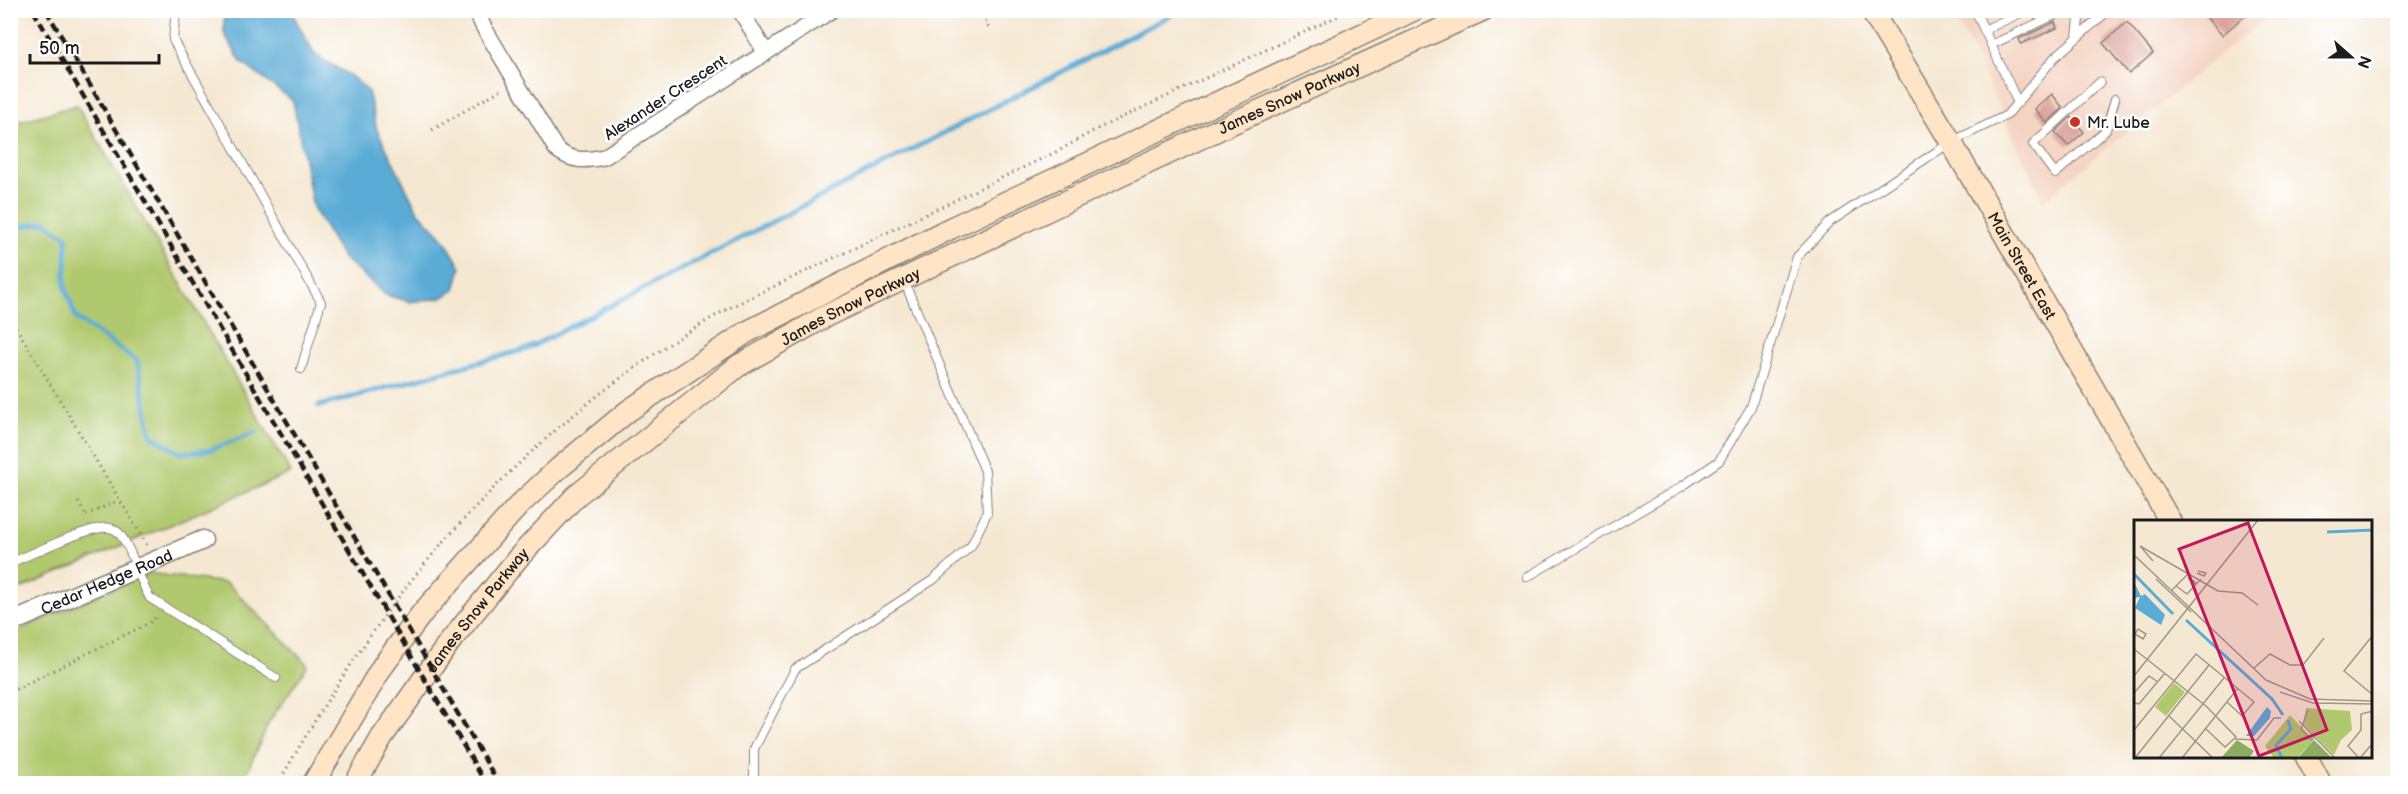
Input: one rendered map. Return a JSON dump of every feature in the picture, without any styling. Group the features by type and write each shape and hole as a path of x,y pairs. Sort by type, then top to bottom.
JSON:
{"main road":[{"name":"James Snow Parkway","path":"313,783 382,668 423,612 519,506 558,469 627,411 747,332 941,233 1414,10"},
{"name":"James Snow Parkway","path":"355,783 382,736 449,643 518,558 576,496 738,366 826,316 903,279 1239,120 1483,10"},
{"name":"Main Street East","path":"1872,10 2169,520"},
{"path":"2307,758 2321,783"}],"street":[{"name":"Alexander Crescent","path":"476,10 483,26 556,149 565,156 585,162 604,156 832,10"},
{"path":"740,10 766,53"},
{"name":"Cedar Hedge Road","path":"10,623 203,540"}],"lane":[{"path":"176,10 173,39 321,302 301,369"},
{"path":"1975,10 2018,103"},
{"path":"1984,30 2027,10"},
{"path":"1991,45 2066,10"},
{"path":"2077,37 2080,10"},
{"path":"1527,577 1681,487 1719,461 1751,407 1797,257 1830,222 1950,142 2007,116 2054,58 2109,10"},
{"path":"2100,82 2033,144 2055,174 2106,130 2115,99"},
{"path":"754,783 754,749 795,669 933,580 971,546 987,513 985,471 903,279"},
{"path":"10,563 93,530 106,527 116,530 150,598 276,678"}],"path":[{"path":"979,10 990,29"},
{"path":"432,130 516,81"},
{"path":"10,317 156,560"},
{"path":"86,515 117,501"},
{"path":"78,502 93,530"},
{"path":"10,692 153,621 161,607"}],"shaded area":[{"path":"1949,11 2273,11 2043,201 1972,49"}],"green space":[{"path":"77,105 291,473 11,593 11,124"},
{"path":"148,573 227,583 308,665 269,722 242,783 11,783 10,634"}],"water":[{"path":"224,11 291,11 315,55 351,76 368,91 377,130 418,211 444,239 461,267 455,290 441,298 410,302 386,295 342,257 313,207 293,101 241,62 224,33"}],"building":[{"path":"2200,10 2252,10 2222,35"},
{"path":"2055,22 2057,28 2021,44 2019,39"},
{"path":"2127,22 2153,53 2129,74 2103,43"},
{"path":"2052,94 2063,108 2047,123 2035,109"},
{"path":"2071,117 2084,132 2068,146 2055,132"}],"waterway":[{"path":"319,406 527,349 1181,10"},
{"path":"10,226 18,227 45,222 67,237 65,286 76,318 137,361 151,435 180,453 210,450 256,432"}],"railway":[{"path":"33,10 486,784"},
{"path":"46,10 499,784"}],"place":[{"name":"Mr. Lube","path":"2075,122"}]}
